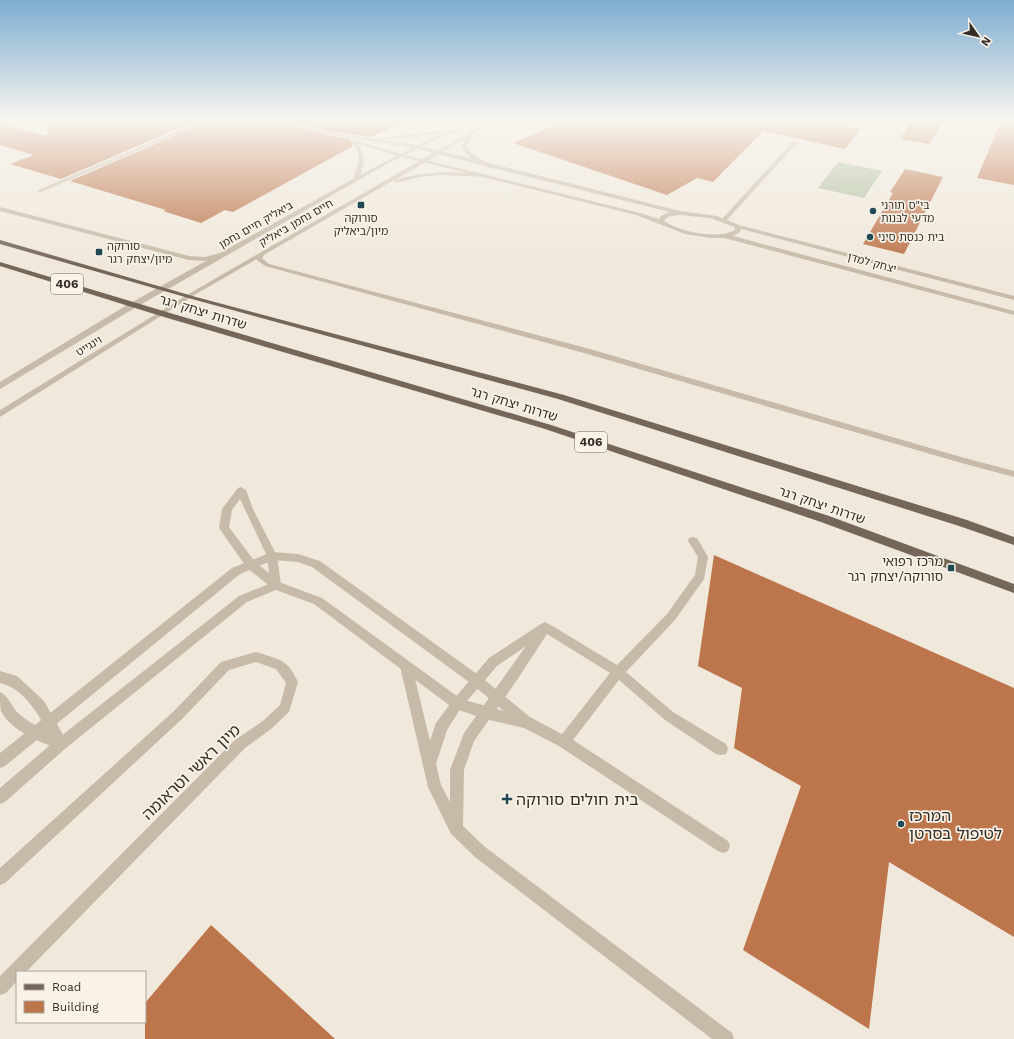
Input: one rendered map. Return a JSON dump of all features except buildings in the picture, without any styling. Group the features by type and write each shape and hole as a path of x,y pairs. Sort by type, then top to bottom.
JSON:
{"main road":[{"name":"שדרות יצחק רגר","path":"0,242 164,288 189,297 561,397 948,518 1014,541"},
{"name":"שדרות יצחק רגר","path":"0,264 162,314 556,430 825,519 1014,589"}],"street":[{"path":"39,191 96,167"},
{"path":"355,180 360,167"},
{"name":"ביאליק חיים נחמן","path":"164,288 378,167"},
{"name":"חיים נחמן ביאליק","path":"189,297 411,167"},
{"path":"449,167 638,214 661,222 663,217 669,214 680,213"},
{"path":"724,220 771,167"},
{"path":"499,168 680,213"},
{"path":"377,187 408,177 436,173 463,173 485,176"},
{"path":"0,209 189,258 205,259 224,254"},
{"name":"יצחק למדן","path":"680,213 706,215 724,220 737,226 1014,298"},
{"name":"יצחק למדן","path":"661,222 668,227 685,232 710,236 724,236 1014,313"},
{"path":"724,236 735,234 738,231 737,226"},
{"path":"262,254 258,256 259,260 267,265 587,351 954,458 1014,474"},
{"name":"וינגייט","path":"0,386 164,288"},
{"name":"וינגייט","path":"0,414 189,297"},
{"path":"276,585 272,556 248,509 241,490 227,509 224,528 251,565 276,585 318,601 457,704 485,713 526,722"},
{"path":"564,742 618,672 671,617 700,576 703,557 693,541"},
{"path":"0,761 236,571 272,556 298,558 316,564 477,681 498,697 526,722 564,742 723,846"},
{"path":"0,797 61,744 243,599 276,585"},
{"path":"545,626 618,672 669,716 721,749"},
{"path":"429,764 441,727 457,704 492,662 545,626"},
{"path":"456,829 458,770 469,737 498,697 545,626"},
{"name":"מיון ראשי וטראומה","path":"0,878 178,715 225,666 256,657 280,665 292,682 285,708 267,725 240,744 0,987"},
{"path":"406,666 435,787 456,829 480,852 726,1039"},
{"path":"0,677 13,680 40,705 61,744"},
{"path":"0,698 5,708 19,723 36,733 61,744"}],"green space":[{"path":"834,167 865,167 882,171 864,198 818,188"}],"place":[{"name":"סורוקה מיון/ביאליק","path":"361,205"},
{"name":"בי\"ס תורני מדעי לבנות","path":"873,211"},
{"name":"בית כנסת סיני","path":"870,237"},
{"name":"סורוקה מיון/יצחק רגר","path":"99,252"},
{"name":"מרכז רפואי סורוקה/יצחק רגר","path":"951,568"},
{"name":"בית חולים סורוקה","path":"507,799"},
{"name":"המרכז לטיפול בסרטן","path":"901,824"}]}
